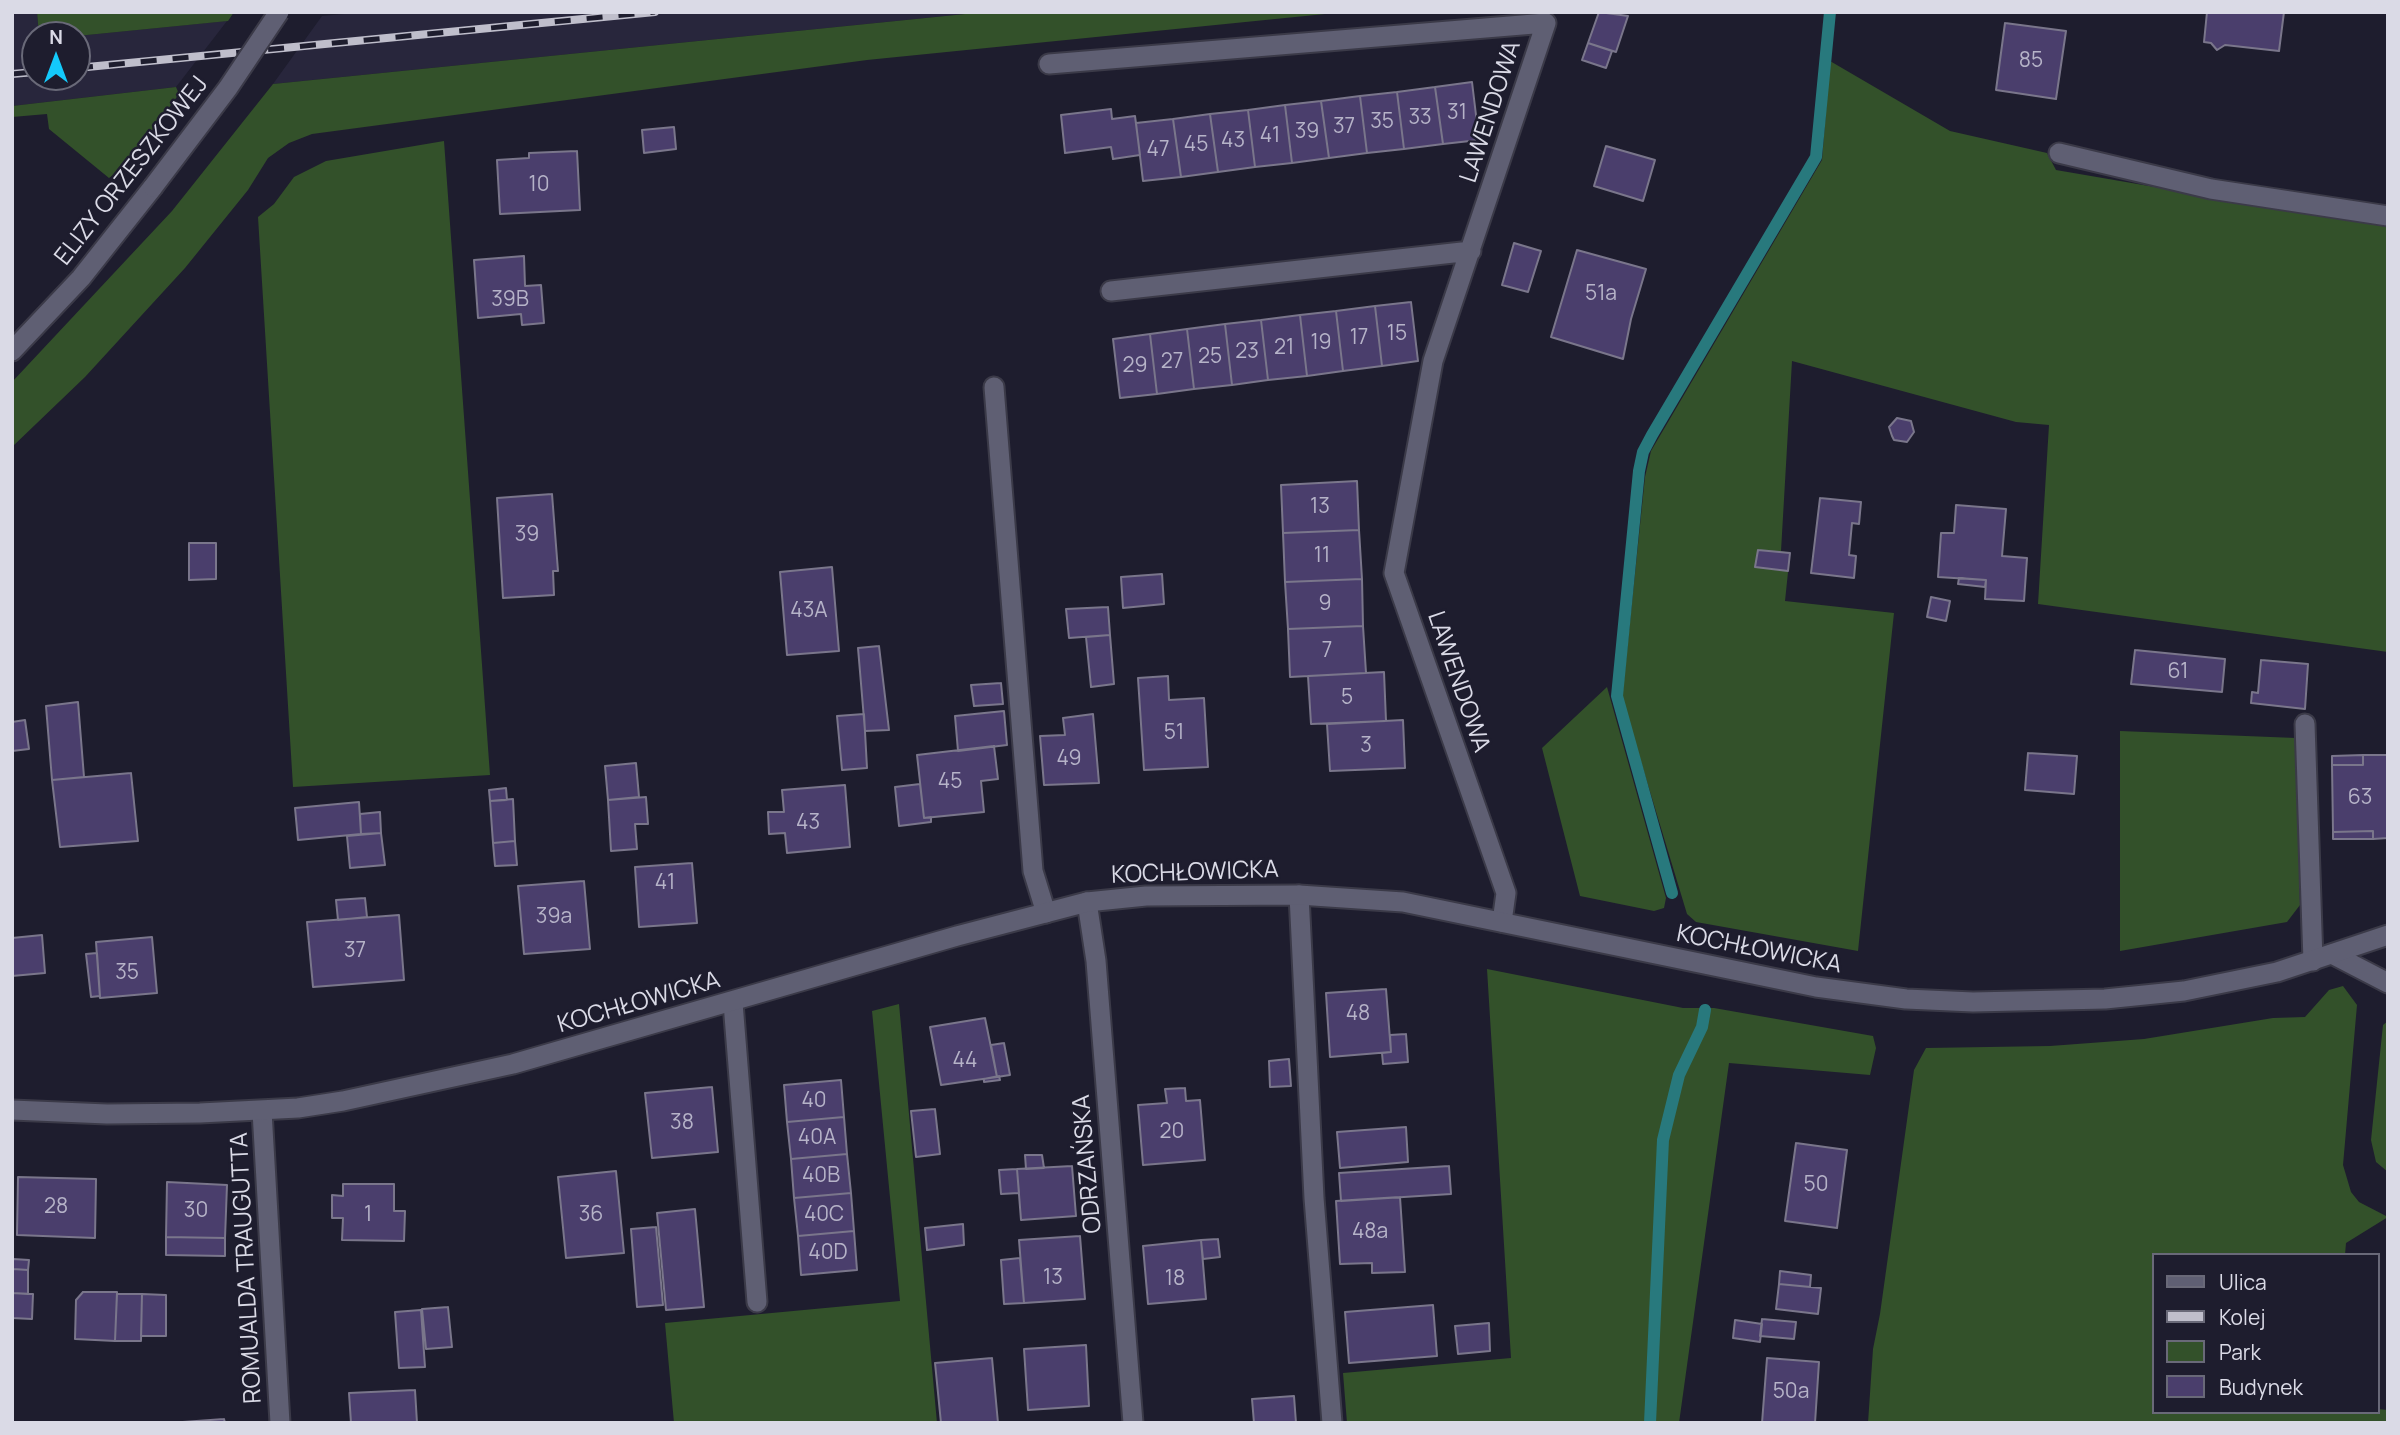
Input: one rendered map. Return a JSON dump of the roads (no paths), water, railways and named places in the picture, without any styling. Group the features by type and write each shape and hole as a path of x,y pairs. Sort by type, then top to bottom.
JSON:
{"street":[{"name":"ELIZY ORZESZKOWEJ","path":"12,351 81,278 153,187 228,88 279,12"},
{"name":"LAWENDOWA","path":"1049,64 1546,23 1433,361 1394,573 1506,893 1502,922"},
{"path":"2059,153 2211,189 2388,216"},
{"path":"1111,291 1471,251"},
{"path":"994,387 1033,871 1046,913"},
{"path":"2305,723 2313,961"},
{"name":"KOCHŁOWICKA","path":"12,1110 107,1114 262,1111 343,1101 435,1082 733,1003 957,936 1087,902 1200,894 1299,895 1403,902 1816,987 1906,999 2021,1003 2144,996 2224,984 2313,961 2388,935"},
{"path":"1299,895 1313,1184 1332,1423"},
{"name":"ODRZAŃSKA","path":"1087,902 1096,961 1133,1423"},
{"path":"2332,954 2388,983"},
{"path":"733,1003 757,1302"},
{"name":"ROMUALDA TRAUGUTTA","path":"262,1111 280,1423"}],"waterway":[{"path":"1672,893 1617,696 1639,471 1643,452 1652,435 1816,157 1830,12"},
{"path":"1650,1423 1663,1140 1679,1075 1702,1027 1705,1010"}],"railway":[{"path":"91,67 655,12"},
{"path":"12,74 21,73"}]}
